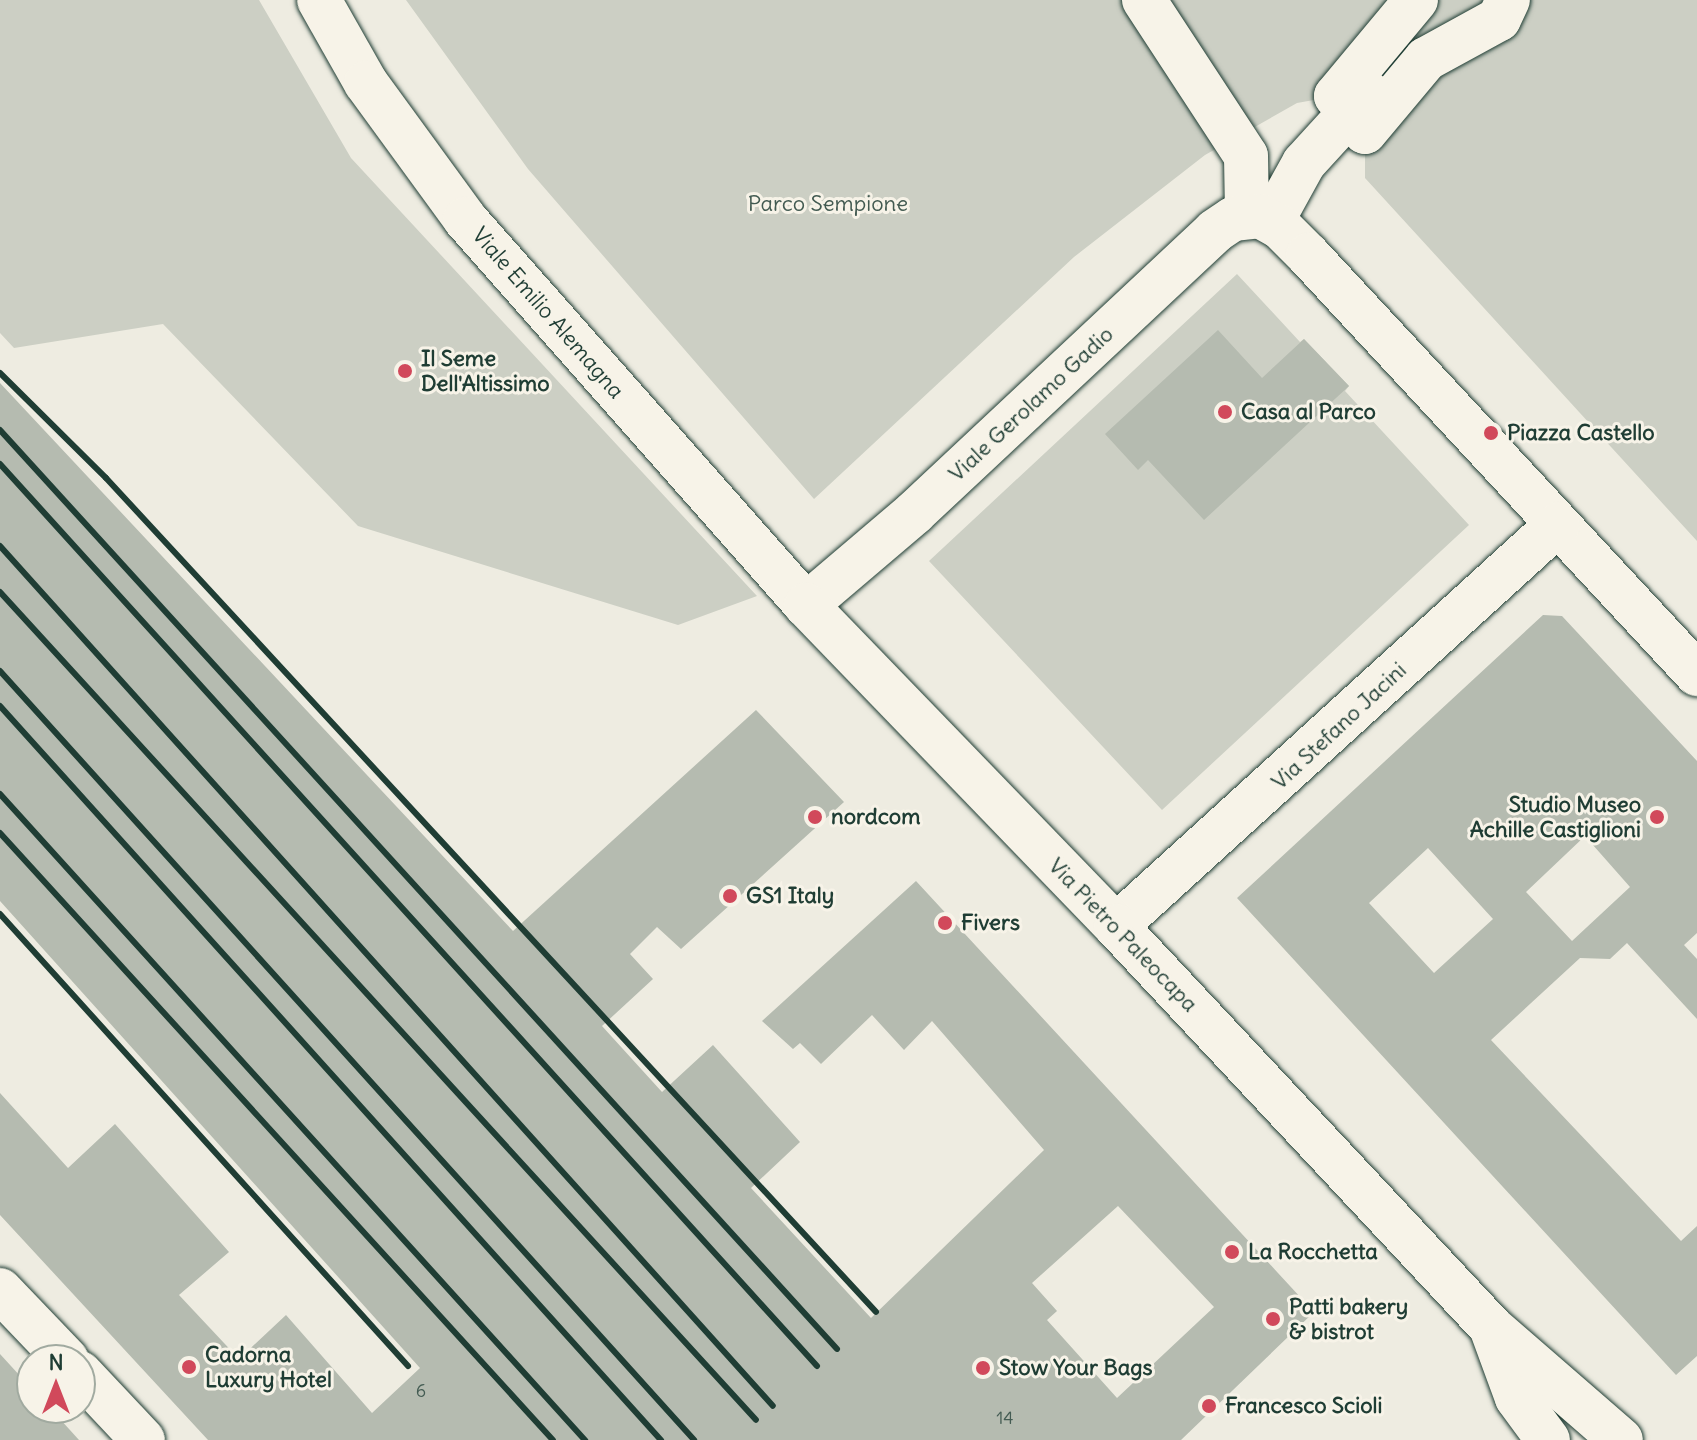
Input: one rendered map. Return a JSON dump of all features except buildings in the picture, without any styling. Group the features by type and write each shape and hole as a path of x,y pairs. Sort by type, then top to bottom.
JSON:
{"street":[{"name":"Viale Emilio Alemagna","path":"319,0 366,83 465,219 806,605"},
{"path":"1144,0 1246,156 1260,218 1558,524 1697,674"},
{"path":"1416,0 1336,96 1365,132 1426,59 1499,19 1508,0"},
{"path":"1260,218 1445,0"},
{"name":"Viale Gerolamo Gadio","path":"806,605 914,513 1215,231 1260,218"},
{"name":"Via Stefano Jacini","path":"1116,926 1558,524"},
{"name":"Via Pietro Paleocapa","path":"806,605 1116,926 1491,1327 1621,1440"},
{"path":"0,1290 52,1344"},
{"path":"1491,1327 1517,1398 1548,1440"},
{"path":"96,1390 143,1440"}],"green space":[{"path":"0,0 259,0 351,158 757,596 678,625 358,526 163,324 14,348 0,333"},
{"name":"Parco Sempione","path":"406,0 1697,0 1697,541 1365,178 1365,132 1336,96 1297,103 1205,155 1074,257 814,499 528,169"},
{"path":"1237,274 1300,342 1304,339 1349,386 1345,391 1469,525 1162,810 929,561"}],"railway":[{"path":"0,373 106,478 876,1312"},
{"path":"0,430 837,1349"},
{"path":"0,464 817,1366"},
{"path":"0,546 773,1406"},
{"path":"0,592 756,1420"},
{"path":"0,671 694,1440"},
{"path":"0,706 661,1440"},
{"path":"0,794 585,1440"},
{"path":"0,833 553,1440"},
{"path":"0,914 408,1366"}],"place":[{"name":"Il Seme Dell'Altissimo","path":"405,371"},
{"name":"Casa al Parco","path":"1225,412"},
{"name":"Piazza Castello","path":"1491,433"},
{"name":"nordcom","path":"815,817"},
{"name":"Studio Museo Achille Castiglioni","path":"1657,817"},
{"name":"GS1 Italy","path":"730,896"},
{"name":"Fivers","path":"945,923"},
{"name":"La Rocchetta","path":"1232,1252"},
{"name":"Patti bakery & bistrot","path":"1273,1319"},
{"name":"Cadorna Luxury Hotel","path":"189,1367"},
{"name":"Stow Your Bags","path":"983,1368"},
{"name":"Francesco Scioli","path":"1209,1406"}]}
